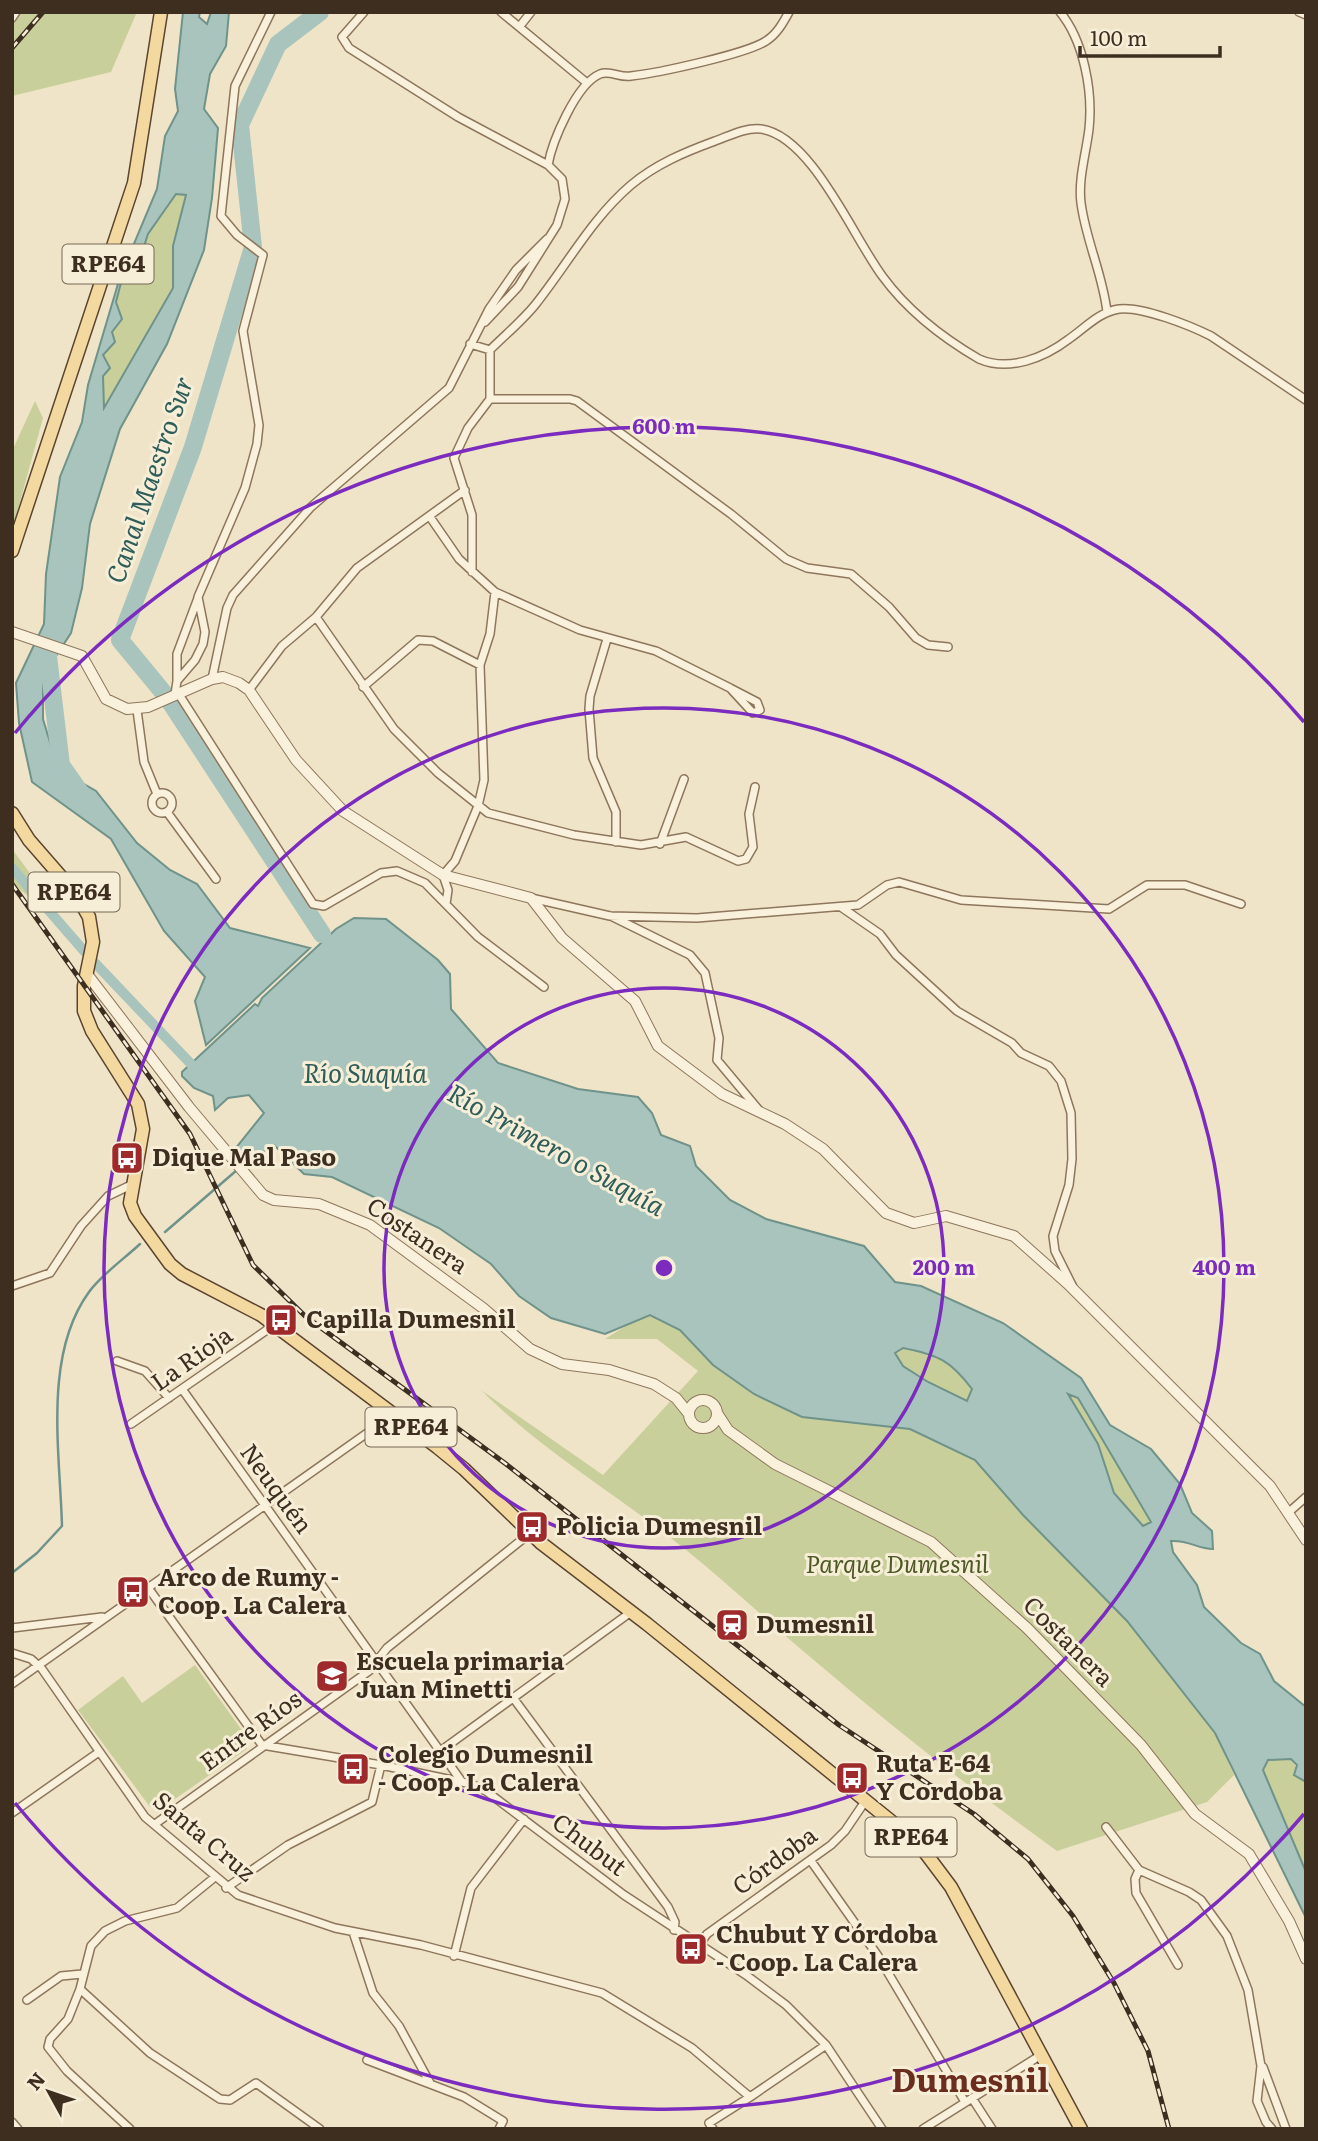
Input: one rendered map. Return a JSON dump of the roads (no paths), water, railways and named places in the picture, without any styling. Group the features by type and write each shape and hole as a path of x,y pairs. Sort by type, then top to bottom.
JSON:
{"main road":[{"name":"RPE64","path":"12,551 134,183 161,12"},
{"name":"RPE64","path":"12,813 29,840 86,909 93,933 83,999 85,1017 130,1087 141,1113 142,1137 131,1185 130,1203 135,1216 160,1251 182,1274 227,1295 274,1324 464,1468 529,1534 631,1612 918,1843 936,1863 1081,2129"}],"street":[{"path":"12,18 16,12"},
{"path":"271,12 234,86 221,216 237,234 263,255 243,331 259,425 245,488 198,597 177,654 176,694 313,904 324,906 381,873 397,871 425,883 478,937 544,987"},
{"path":"212,679 227,608 245,579 311,507 442,396 454,381 470,344 516,270 558,225 565,199 562,178 548,166 458,117 349,48 342,37 364,12"},
{"path":"501,12 587,83"},
{"path":"520,26 531,12"},
{"path":"548,166 556,135 587,83 603,73 631,76 751,48 773,36 789,12"},
{"path":"1060,12 1077,39 1085,79 1089,127 1080,201 1105,291 1107,312"},
{"path":"1299,12 1306,15"},
{"path":"472,572 472,515 454,458 468,428 490,399 491,350 534,306 579,244 633,184 663,163 689,150 760,129 782,137 801,154 881,275 902,301 979,359 989,363 1014,364 1028,360 1049,352 1107,312 1129,309 1196,329 1306,400"},
{"path":"478,330 518,287 547,239"},
{"path":"470,344 491,350"},
{"path":"490,399 559,398 578,401 731,514 786,559 807,568 851,574 889,607 916,638 928,645 948,647"},
{"path":"249,690 289,638 316,617 357,568 465,490"},
{"path":"430,517 472,572 495,592 607,639 656,651 730,688"},
{"path":"443,875 455,861 478,806 485,758 480,665 490,635 495,592"},
{"path":"177,681 195,660 203,644 205,632 198,597"},
{"path":"316,617 394,729 438,773 488,813 538,827 616,842 660,844 685,837 738,861 746,859 752,847 750,814 755,788"},
{"path":"16,633 78,653 89,664 106,699 118,707 138,710 212,679 232,679 249,690 296,760 333,802 408,855 443,875 610,916 697,918 841,906 868,901 887,885 898,881 961,900 1109,909 1147,885 1185,885 1241,905"},
{"path":"607,639 590,696 589,709 593,758 616,812 616,842"},
{"path":"363,687 418,640 433,641 480,665"},
{"path":"138,710 144,762 157,794"},
{"path":"660,844 684,779"},
{"path":"157,794 167,794 172,799 167,812 161,813 153,808 152,798 157,794"},
{"path":"167,812 216,879"},
{"path":"443,875 448,890 446,904"},
{"path":"531,898 562,938 635,1001 658,1045 722,1094 785,1124 823,1149 886,1213 906,1222 946,1216 1003,1232 1023,1243 1076,1291 1270,1486 1306,1540"},
{"path":"841,906 880,934 896,955 957,1011 1012,1043 1021,1054 1036,1058 1056,1073 1067,1094 1071,1113 1072,1159 1069,1185 1053,1236 1055,1251 1076,1291"},
{"path":"610,916 691,955 700,964 719,1038 717,1060 761,1113"},
{"name":"Costanera","path":"87,974 189,1107 230,1153 255,1188 268,1198 320,1204 370,1225 483,1308 523,1344 571,1367 628,1375 654,1384 676,1398 697,1426 727,1430"},
{"path":"12,1286 50,1273 81,1226 108,1196 131,1185"},
{"name":"La Rioja","path":"131,1424 274,1324"},
{"path":"117,1361 145,1371 169,1398"},
{"name":"Neuquén","path":"182,1389 462,1783"},
{"name":"Costanera","path":"676,1398 696,1402 708,1401 727,1430 775,1464 931,1542 994,1598 1141,1745 1195,1814 1249,1854 1289,1922 1306,1959"},
{"path":"689,1414 696,1402"},
{"path":"708,1426 716,1413"},
{"path":"12,1684 38,1663 149,1589 394,1414"},
{"path":"1289,1512 1306,1497"},
{"name":"Entre Ríos","path":"155,1824 376,1663 387,1648 529,1534"},
{"path":"149,1589 262,1745"},
{"path":"439,1752 631,1612"},
{"path":"12,1628 106,1617"},
{"path":"12,1653 38,1663"},
{"name":"Santa Cruz","path":"38,1663 138,1809 226,1888 250,1900 353,1932 421,1945 608,1996 692,2048 750,2097"},
{"path":"514,1699 668,1907 675,1922 674,1930"},
{"name":"Chubut","path":"262,1745 381,1766 462,1783 486,1791 674,1930 774,1996 826,2045 882,2129"},
{"path":"12,1813 99,1752"},
{"path":"226,1888 298,1840 372,1801 381,1766"},
{"name":"Córdoba","path":"699,1945 707,1934 811,1861 839,1838 866,1800"},
{"path":"454,1956 471,1888 524,1819"},
{"path":"1106,1827 1139,1870 1189,1892 1218,1920 1248,1990 1261,2063 1286,2129"},
{"path":"811,1861 878,1956 968,2100 992,2129"},
{"path":"1139,1870 1135,1879 1136,1893 1178,1965"},
{"path":"130,2129 67,2071 48,2047 50,2039 68,2019 80,1989 91,1946 105,1931 125,1921 177,1908 215,1877"},
{"path":"353,1932 373,1993 399,2026 430,2083"},
{"path":"27,2000 61,1976 82,1974"},
{"path":"80,1989 150,2053 220,2099 230,2101 256,2083 320,2129"},
{"path":"713,2129 709,2123 826,2045"},
{"path":"923,2129 1041,2055"},
{"path":"367,2060 430,2083 491,2112 503,2121 499,2129"},
{"path":"1261,2063 1257,2101 1272,2129"},
{"path":"12,2122 18,2129"}],"water":[{"path":"183,12 200,12 199,17 207,24 211,12 229,12 226,46 210,74 204,109 218,128 204,250 167,344 120,429 90,524 82,588 71,633 54,659 43,685 43,719 58,769 96,791 137,843 170,870 197,884 230,928 310,948 206,1045 195,1001 205,977 164,931 111,839 32,782 19,723 16,683 44,624 46,574 60,477 82,422 88,385 120,277 157,189 165,136 178,111 175,89","holes":["176,194 186,195 173,246 173,288 104,408 103,376 110,368 103,355 115,342 112,332 122,319 116,302 122,279 140,259 148,234"]},
{"name":"Río Suquía","path":"354,918 386,919 438,960 450,974 451,1009 498,1063 578,1089 638,1097 652,1113 661,1135 690,1146 696,1166 730,1200 766,1219 864,1246 895,1282 921,1286 1003,1323 1081,1378 1110,1425 1151,1449 1180,1484 1192,1513 1212,1531 1213,1549 1171,1541 1173,1552 1197,1585 1204,1607 1241,1643 1260,1654 1274,1681 1306,1707 1306,1782 1294,1775 1297,1765 1291,1759 1268,1760 1263,1770 1306,1872 1306,1918 1215,1733 1127,1621 1023,1515 975,1460 910,1429 802,1417 754,1394 713,1365 680,1330 650,1315 605,1334 551,1318 519,1296 491,1264 439,1228 332,1177 304,1174 274,1145 245,1163 235,1149 264,1113 249,1095 228,1098 215,1110 213,1096 194,1088 182,1076 182,1072 255,1004 258,1006 262,998 336,929","holes":["903,1348 926,1353 950,1366 972,1389 967,1401 903,1366 895,1353","1068,1394 1078,1398 1151,1522 1143,1526 1114,1493 1098,1444"]}],"waterway":[{"name":"Canal Maestro Sur","path":"320,12 278,44 240,125 253,247 193,447 120,640 167,697 322,934"},
{"name":"Río Primero o Suquía","path":"50,646 48,656 61,765 82,795"},
{"path":"12,868 84,951"},
{"path":"95,963 191,1064"},
{"path":"235,1149 245,1163 242,1166"},
{"path":"165,1232 237,1170"},
{"path":"12,1573 37,1553 62,1526 57,1405 65,1345 75,1317 94,1285 140,1244"}],"railway":[{"path":"12,48 43,12"},
{"path":"12,884 190,1134 253,1265 305,1316 506,1464 839,1725 974,1814 1028,1859 1073,1916 1114,1983 1148,2051 1169,2129"}],"place":[{"name":"Dique Mal Paso","path":"127,1158"},
{"name":"Capilla Dumesnil","path":"281,1320"},
{"name":"Policia Dumesnil","path":"532,1527"},
{"name":"Arco de Rumy - Coop. La Calera","path":"133,1592"},
{"name":"Dumesnil","path":"732,1625"},
{"name":"Escuela primaria Juan Minetti","path":"332,1676"},
{"name":"Colegio Dumesnil - Coop. La Calera","path":"353,1769"},
{"name":"Ruta E-64 Y Cordoba","path":"852,1778"},
{"name":"Chubut Y Córdoba - Coop. La Calera","path":"691,1949"}],"district":[{"name":"Dumesnil","path":"970,2081"}],"park label":[{"name":"Parque Dumesnil","path":"897,1565"}]}
